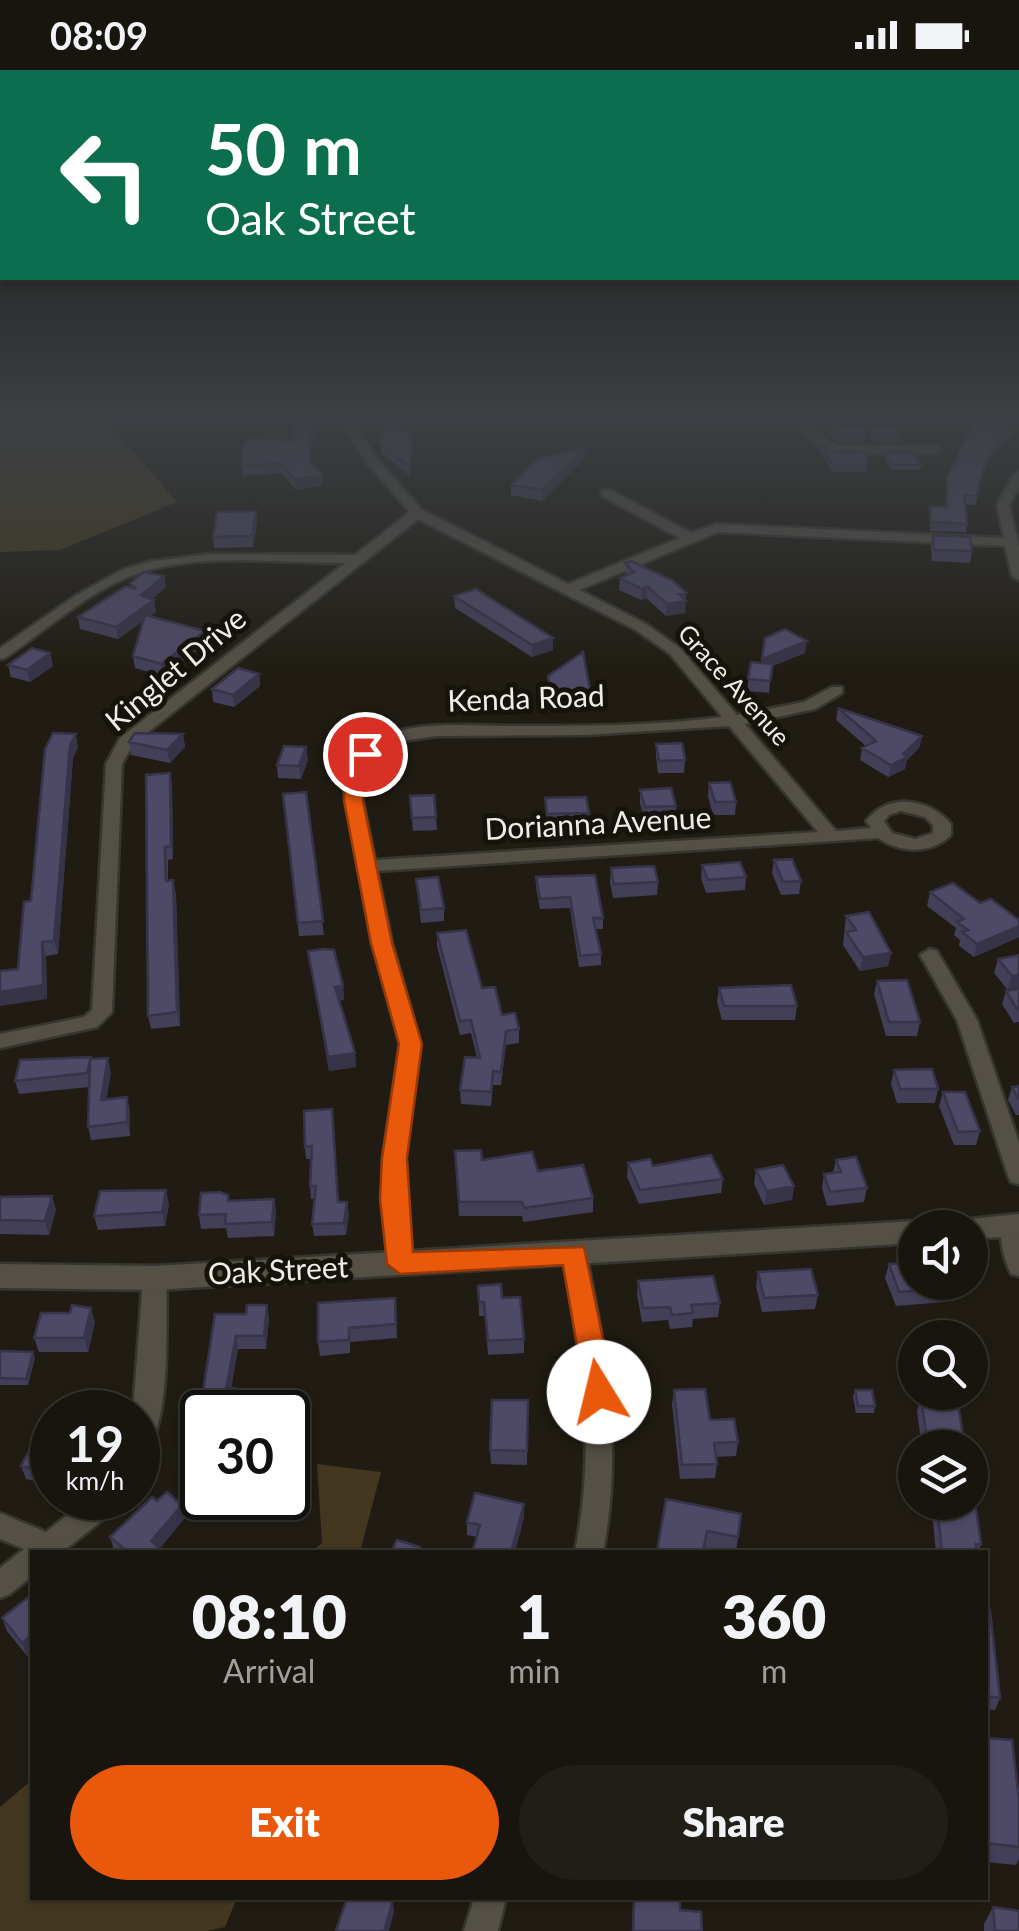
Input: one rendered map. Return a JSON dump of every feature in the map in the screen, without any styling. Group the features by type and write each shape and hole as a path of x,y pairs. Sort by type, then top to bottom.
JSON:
{"street":[{"name":"Grace Avenue","path":"408,503 417,513 641,627 674,651 832,837"},
{"path":"625,503 688,536"},
{"path":"1005,503 1009,542 1019,576"},
{"name":"Kinglet Drive","path":"0,1041 76,1026 102,1012 114,764 123,745 417,513"},
{"path":"569,589 688,536 738,526 1009,542"},
{"path":"0,655 114,580 140,568 218,561 358,560"},
{"name":"Kenda Road","path":"400,1264 393,1199 394,1158 410,1044 382,943 354,801 353,776 365,754 380,742 436,731 735,722 823,704 837,690"},
{"name":"Dorianna Avenue","path":"367,866 880,832"},
{"path":"930,955 967,1020 1019,1176"},
{"path":"988,1227 1015,1226 1019,1267"},
{"name":"Oak Street","path":"0,1276 155,1278 898,1233"},
{"path":"574,1254 604,1424 603,1480 589,1550"},
{"path":"148,1390 155,1278"},
{"path":"45,1550 82,1520"},
{"path":"0,1526 36,1550"},
{"path":"0,1584 30,1561"},
{"path":"481,1931 489,1900"}],"shaded area":[{"path":"0,503 175,503 60,550 0,552"},
{"path":"317,1464 381,1472 361,1550 313,1550 322,1543"},
{"path":"30,1782 30,1900 236,1900 225,1927 207,1931 0,1931 0,1807"}],"building":[{"path":"947,503 965,503 967,524 931,522 930,506 947,507"},
{"path":"256,511 252,536 213,537 217,512"},
{"path":"933,535 970,537 972,551 934,550"},
{"path":"631,561 672,580 686,593 679,594 686,601 667,604 647,586 642,589 620,578 634,572 625,563"},
{"path":"144,572 164,576 141,595 154,600 116,627 78,617 126,586 136,589 130,583"},
{"path":"476,589 553,638 532,645 454,596"},
{"path":"145,615 205,631 161,664 133,656"},
{"path":"785,629 807,641 762,659 765,638"},
{"path":"32,648 50,653 27,670 8,665"},
{"path":"583,652 590,690 550,691 548,676"},
{"path":"751,662 773,664 770,681 748,679"},
{"path":"238,668 259,674 233,695 212,689"},
{"path":"838,708 922,736 903,754 908,757 891,765 862,748 876,741"},
{"path":"53,733 76,734 70,745 54,941 42,942 43,985 0,992 0,971 18,969 24,902 31,901 45,749"},
{"path":"135,733 183,734 167,750 129,742"},
{"path":"682,743 685,760 659,761 656,744"},
{"path":"284,746 306,747 299,766 277,765"},
{"path":"170,773 171,846 165,847 166,881 173,880 177,1012 148,1016 146,775"},
{"path":"730,782 736,802 715,802 709,783"},
{"path":"671,788 676,806 645,807 640,790"},
{"path":"306,792 323,921 298,923 283,794"},
{"path":"434,795 436,817 412,818 410,796"},
{"path":"586,797 589,813 547,814 545,798"},
{"path":"792,859 801,881 783,882 774,860"},
{"path":"740,862 746,877 708,880 702,865"},
{"path":"654,866 658,882 614,884 611,868"},
{"path":"595,875 603,918 593,918 601,954 580,956 570,897 540,899 536,877"},
{"path":"438,877 444,908 421,910 416,879"},
{"path":"953,883 980,903 991,899 1019,920 1019,926 977,944 962,932 968,930 957,922 964,919 930,892"},
{"path":"869,912 891,953 863,957 846,932 856,930 846,916"},
{"path":"466,930 482,988 495,987 502,1015 515,1013 519,1029 506,1031 501,1072 493,1071 491,1092 460,1090 465,1057 480,1058 471,1020 460,1021 437,933"},
{"path":"334,950 343,986 335,987 355,1053 328,1057 308,951"},
{"path":"1019,955 1019,975 1012,976 998,959"},
{"path":"907,980 920,1022 889,1022 877,981"},
{"path":"791,985 797,1006 724,1006 719,988"},
{"path":"1019,989 1019,1009 1017,1009 1006,991"},
{"path":"91,1057 87,1073 15,1081 20,1060"},
{"path":"108,1058 101,1100 127,1097 127,1122 88,1127 90,1059"},
{"path":"932,1069 938,1089 900,1089 894,1070"},
{"path":"943,1092 965,1092 980,1131 958,1132"},
{"path":"332,1109 338,1202 347,1202 344,1223 312,1224 316,1186 310,1186 312,1146 305,1147 304,1111"},
{"path":"481,1150 482,1160 532,1152 538,1171 583,1165 593,1198 524,1208 522,1202 459,1202 455,1151"},
{"path":"711,1155 723,1179 640,1190 628,1163 650,1159 653,1166"},
{"path":"856,1157 867,1188 830,1192 824,1174 841,1172 836,1160"},
{"path":"783,1165 794,1186 767,1191 756,1170"},
{"path":"166,1190 162,1212 94,1216 100,1191"},
{"path":"201,1193 228,1195 228,1201 274,1199 272,1222 225,1224 226,1214 199,1215"},
{"path":"52,1196 45,1221 0,1220 0,1197"},
{"path":"898,1263 898,1289 889,1264"},
{"path":"811,1269 818,1295 764,1298 758,1272"},
{"path":"713,1276 720,1303 691,1305 693,1313 672,1315 670,1307 643,1308 638,1281"},
{"path":"501,1284 502,1298 520,1297 524,1339 488,1341 484,1302 479,1302 478,1286"},
{"path":"395,1298 396,1324 349,1328 349,1340 318,1342 318,1303"},
{"path":"72,1305 91,1308 84,1338 34,1338 41,1313 70,1313"},
{"path":"247,1305 267,1305 264,1336 236,1336 226,1389 235,1390 203,1390 215,1314 246,1314"},
{"path":"0,1351 33,1352 26,1379 0,1378"},
{"path":"705,1389 710,1420 734,1419 738,1442 714,1443 717,1464 682,1465 674,1390"},
{"path":"855,1390 872,1390 875,1406 858,1406"},
{"path":"492,1400 528,1400 527,1451 490,1450"},
{"path":"923,1410 959,1410 962,1430 926,1430"},
{"path":"30,1449 30,1468 21,1466"},
{"path":"167,1492 180,1503 151,1541 162,1550 126,1550 110,1537 128,1520 160,1520 160,1498"},
{"path":"475,1493 524,1504 512,1550 473,1550 480,1525 467,1522"},
{"path":"666,1499 741,1514 738,1537 707,1531 703,1550 657,1550"},
{"path":"939,1520 978,1520 981,1544 976,1544 977,1550 942,1550"},
{"path":"397,1540 420,1547 419,1550 392,1550"},
{"path":"30,1596 30,1637 22,1643 2,1618"},
{"path":"988,1610 990,1610 1000,1698 988,1696"},
{"path":"988,1738 1012,1740 1019,1799 1019,1847 988,1843"},
{"path":"346,1900 393,1900 384,1931 336,1931"},
{"path":"634,1900 680,1900 680,1910 701,1912 702,1931 633,1931"},
{"path":"993,1907 1019,1911 1019,1931 995,1931"}],"route":[{"path":"365,754 353,776 354,801 382,943 410,1044 394,1158 393,1199 400,1264 574,1254 599,1392"}]}
